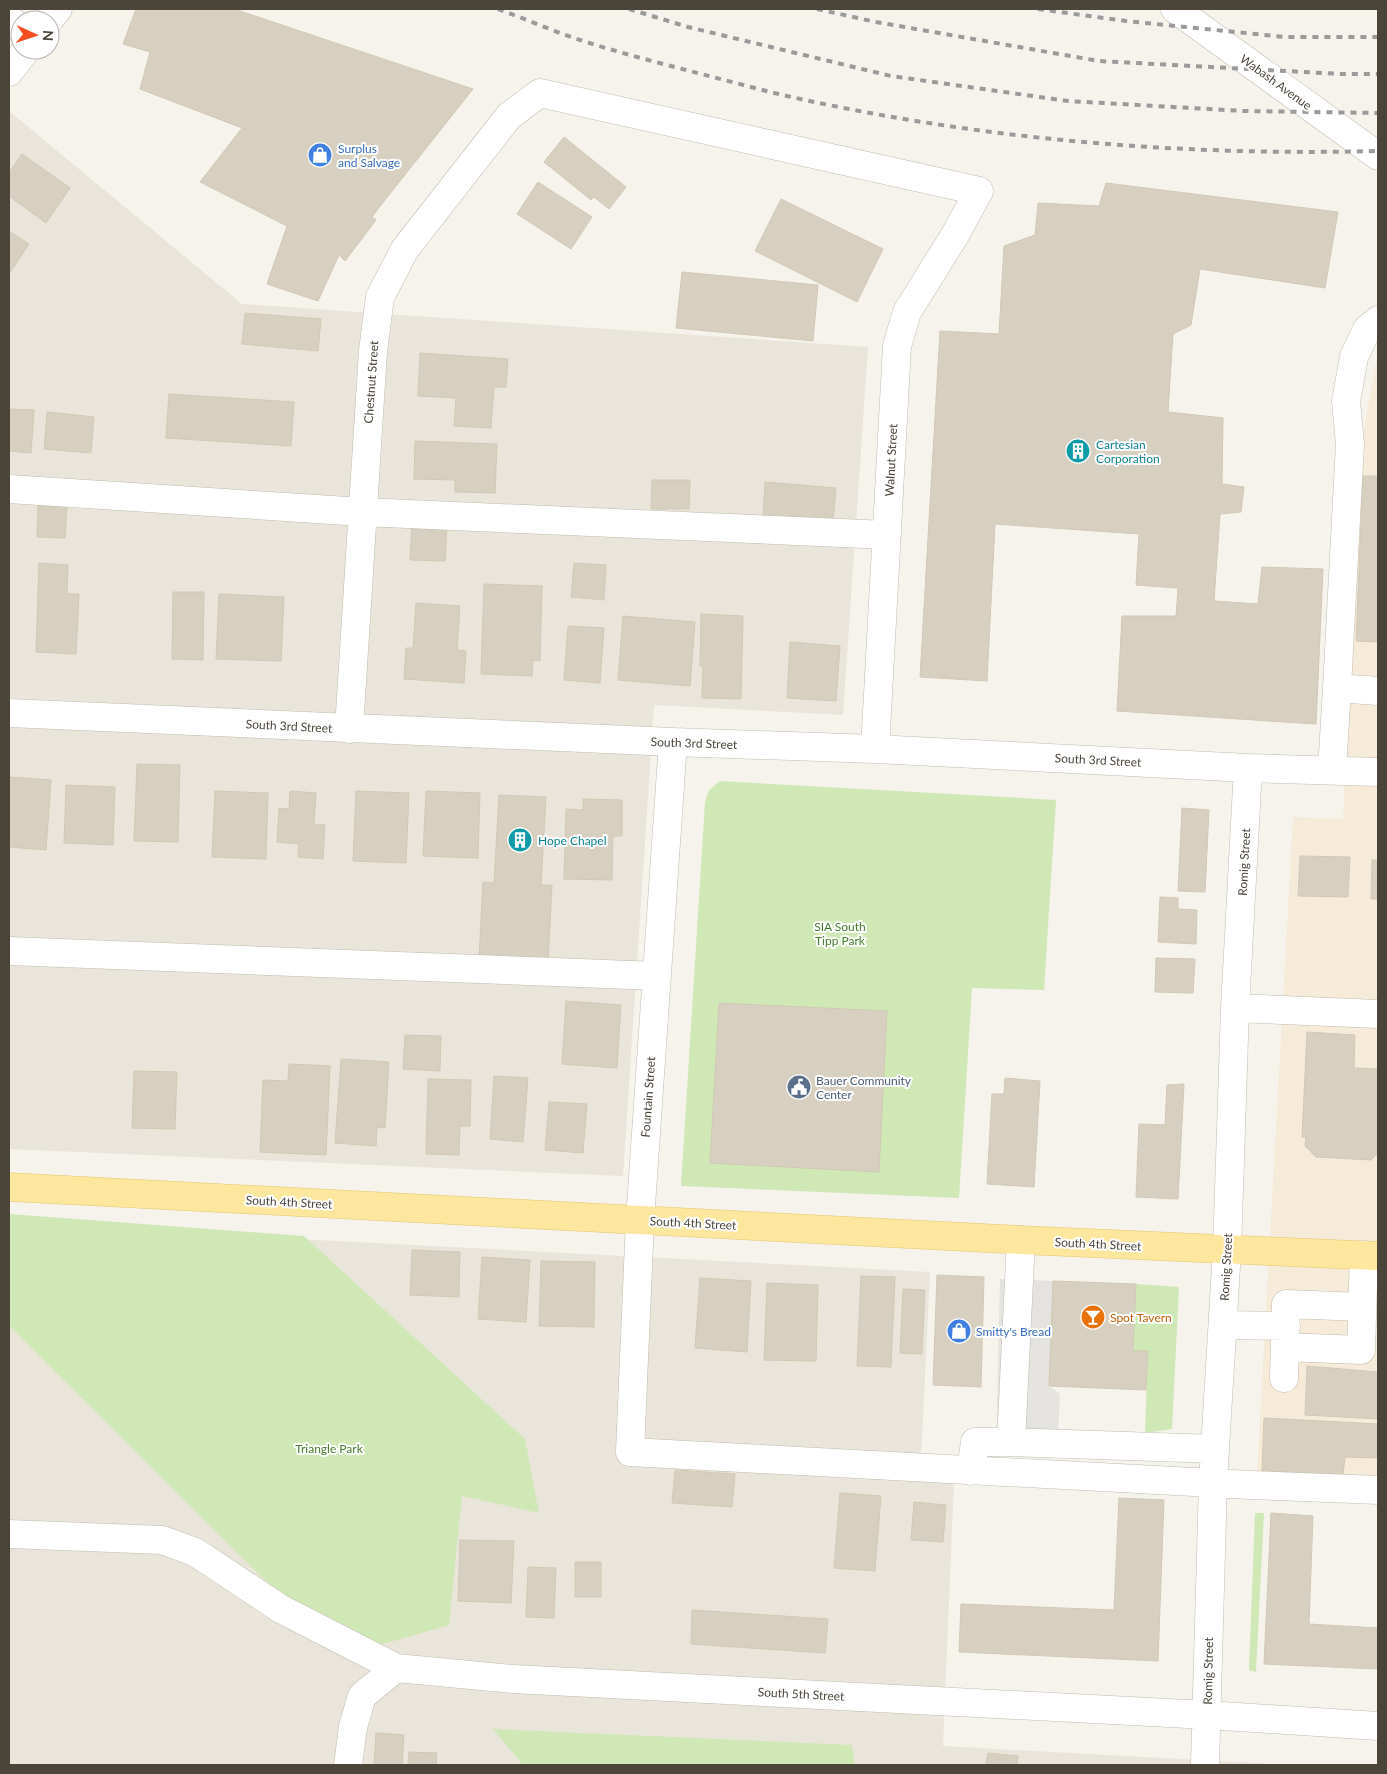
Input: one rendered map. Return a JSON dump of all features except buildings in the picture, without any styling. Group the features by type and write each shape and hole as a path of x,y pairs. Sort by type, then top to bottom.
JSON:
{"main road":[{"name":"South 4th Street","path":"9,1187 1021,1240 1371,1255"}],"street":[{"name":"Wabash Avenue","path":"1175,9 1378,156"},
{"path":"9,72 18,60"},
{"name":"Walnut Street","path":"540,93 979,191 955,235 907,312 897,346 875,749"},
{"name":"Chestnut Street","path":"349,729 373,351 380,297 405,249 509,116 540,93"},
{"path":"1332,770 1350,444 1346,401 1354,357 1367,329 1378,320"},
{"path":"9,489 363,512 887,535"},
{"path":"1337,688 1378,691"},
{"name":"South 3rd Street","path":"9,713 349,729 875,749 1248,768 1378,772"},
{"name":"Fountain Street","path":"673,742 640,1220 630,1452 971,1470"},
{"name":"Romig Street","path":"1205,1765 1213,1482 1227,1250 1235,1008 1248,768"},
{"path":"9,950 657,976"},
{"path":"1235,1008 1378,1014"},
{"path":"1011,1442 1021,1240"},
{"path":"1223,1325 1360,1350 1362,1307 1371,1255"},
{"path":"1284,1378 1286,1304 1362,1307"},
{"path":"1215,1449 975,1442 971,1470 1378,1490"},
{"path":"9,1534 162,1540 195,1552 281,1609 396,1668 362,1696 353,1728 348,1765"},
{"name":"South 5th Street","path":"396,1668 513,1678 1207,1715 1378,1726"}],"shaded area":[{"path":"9,111 242,304 868,347 843,715 654,705 623,1176 9,1149"},
{"path":"1378,354 1378,1479 1257,1474 1293,817 1343,819 1356,469"},
{"path":"9,1224 930,1272 920,1480 954,1481 943,1746 1288,1765 9,1765"},
{"path":"1000,1279 1053,1281 1049,1386 1060,1394 1057,1458 996,1453"}],"green space":[{"name":"SIA South Tipp Park","path":"720,781 1056,800 1044,990 972,988 959,1198 681,1186 705,802 709,790"},
{"name":"Triangle Park","path":"9,1214 304,1236 525,1439 539,1513 462,1496 449,1625 341,1656 9,1326"},
{"path":"1136,1284 1179,1287 1172,1429 1145,1433 1148,1351 1133,1351"},
{"path":"1255,1513 1264,1513 1256,1672 1249,1670"},
{"path":"493,1729 852,1745 855,1765 523,1765"}],"railway":[{"path":"498,9 564,35 643,59 796,98 940,125 1012,135 1158,148 1305,152 1378,151"},
{"path":"629,9 688,27 891,76 1068,101 1244,111 1378,113"},
{"path":"817,9 876,22 1099,61 1341,74 1378,74"},
{"path":"1038,9 1126,21 1285,37 1378,37"}],"place":[{"name":"Surplus and Salvage","path":"320,155"},
{"name":"Cartesian Corporation","path":"1078,451"},
{"name":"Hope Chapel","path":"520,840"},
{"name":"Bauer Community Center","path":"799,1087"},
{"name":"Spot Tavern","path":"1093,1317"},
{"name":"Smitty's Bread","path":"959,1331"}]}
